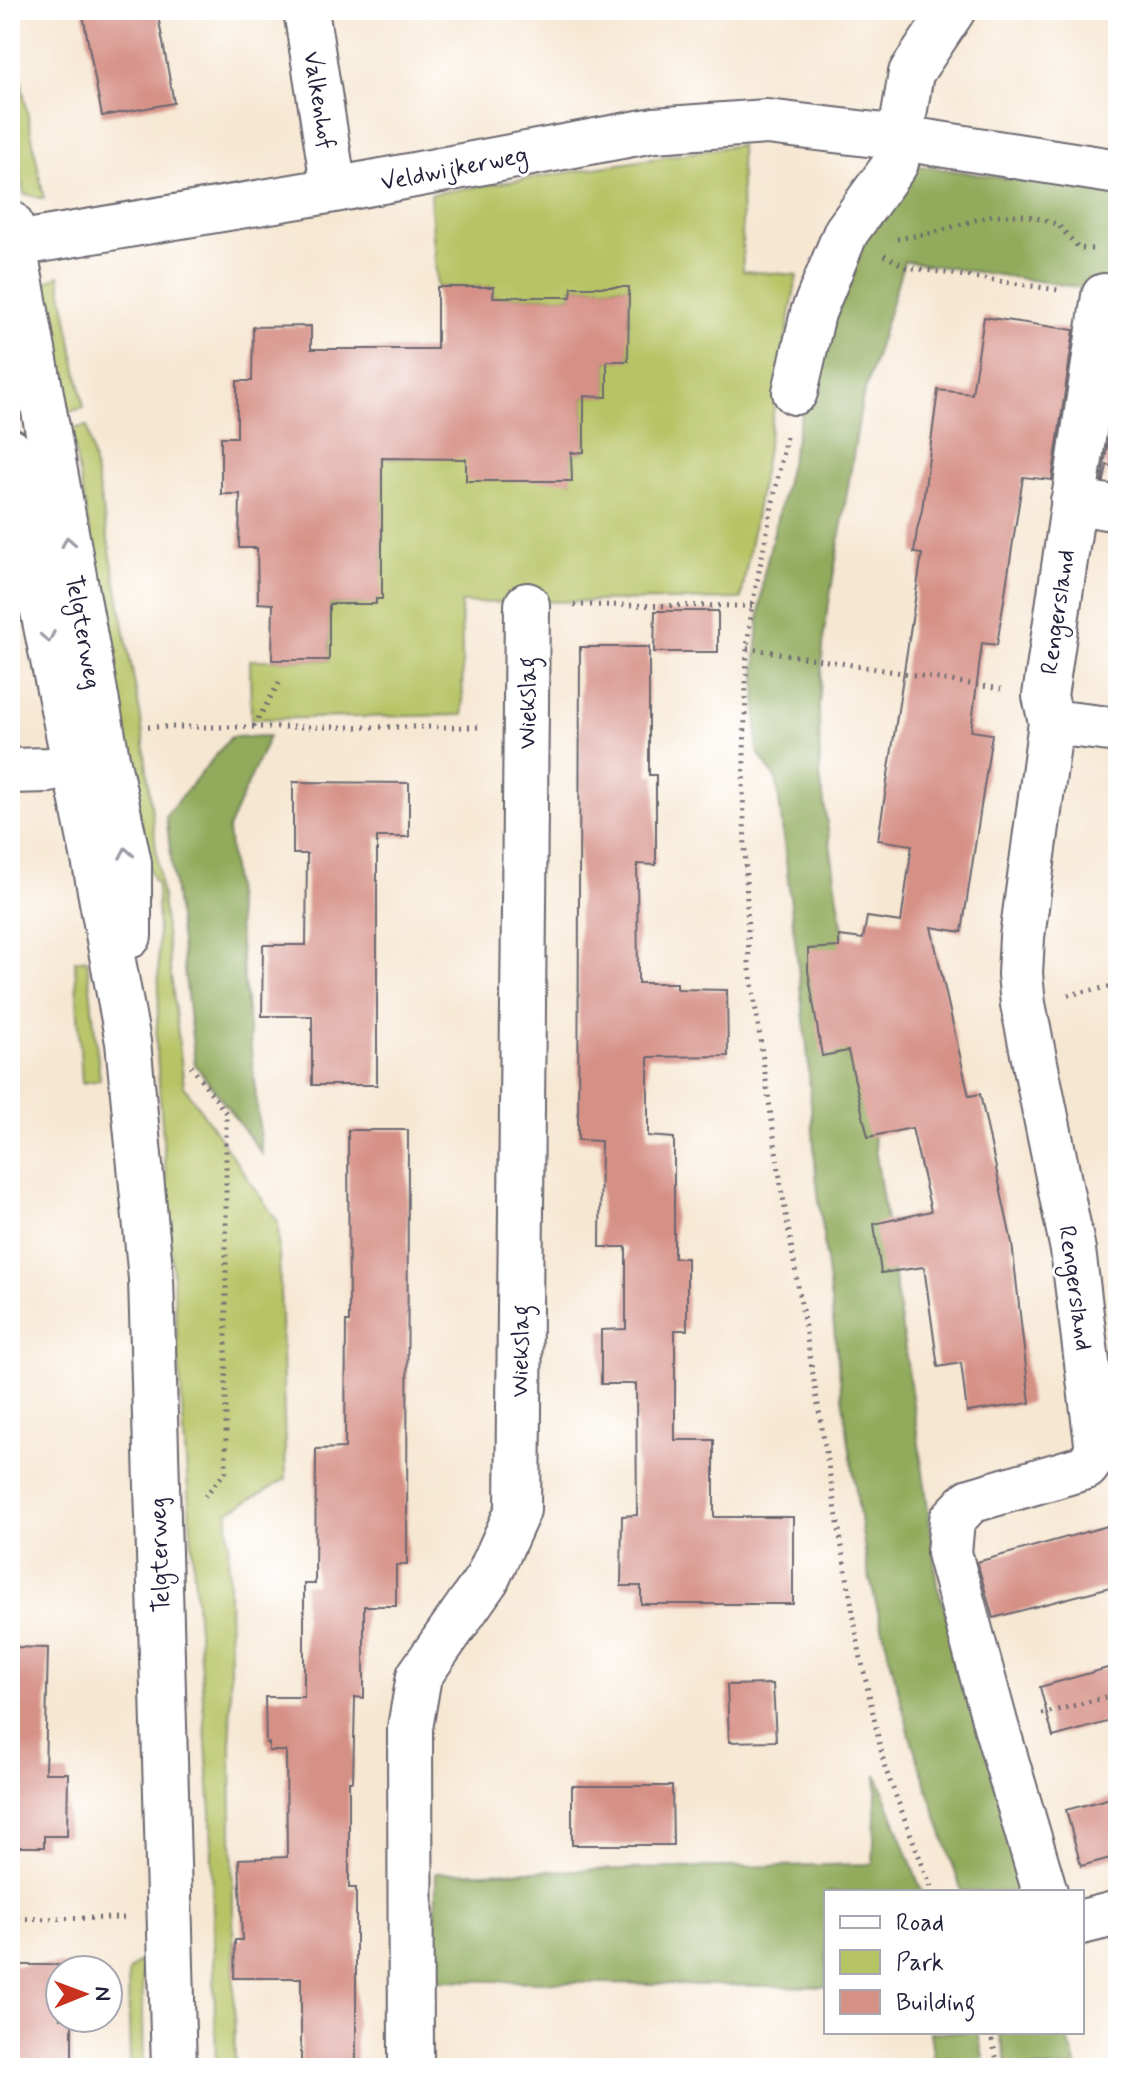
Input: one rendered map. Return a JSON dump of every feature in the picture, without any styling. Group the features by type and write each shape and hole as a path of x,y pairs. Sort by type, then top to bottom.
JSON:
{"street":[{"name":"Valkenhof","path":"306,10 334,190"},
{"path":"795,392 813,313 846,232 896,163 911,73 953,10"},
{"name":"Veldwijkerweg","path":"11,237 334,190 654,130 767,122 901,138 1118,172"},
{"name":"Telgterweg","path":"11,237 90,762 96,869 128,1042 151,1279 174,2068"},
{"name":"Rengersland","path":"1044,1890 949,1553 952,1520 970,1501 1086,1467 1108,1453 1073,1250 1023,1004 1020,974 1073,501 1104,296"},
{"name":"Telgterweg","path":"10,451 90,762"},
{"path":"1073,501 1118,509"},
{"name":"Wiekslag","path":"411,2068 410,1728 419,1676 487,1579 518,1510 527,605"},
{"path":"1048,709 1118,730"},
{"path":"10,771 49,770 90,762"},
{"path":"1084,1922 1118,1913"}],"path":[{"path":"1104,296 906,267 882,254 898,239 932,233 992,215 1025,215 1057,224 1079,248 1118,251"},
{"path":"795,392 752,606 747,648 743,791 749,962 781,1185 860,1654 885,1768 932,1890"},
{"path":"527,605 752,606"},
{"path":"747,648 1048,709"},
{"path":"253,727 280,681"},
{"path":"146,727 527,727"},
{"path":"191,1066 226,1113 226,1471 199,1503"},
{"path":"996,1726 1118,1694"},
{"path":"10,1919 170,1919"},
{"path":"990,2034 999,2068"}],"green space":[{"path":"10,23 44,199 24,194 10,110"},
{"path":"740,145 743,271 797,275 741,599 461,603 463,715 251,719 250,660 329,660 329,604 376,604 375,576 382,574 382,458 414,458 414,446 571,481 571,453 584,452 584,396 607,396 607,361 628,360 628,287 572,287 571,297 493,297 493,287 437,287 430,194"},
{"path":"913,165 1118,194 1118,293 904,261 862,401 824,633 819,707 820,776 925,1485 937,1585 1030,1890 961,1890 910,1736 868,1572 842,1396 816,1175 807,1047 777,782 757,751 756,656 763,578 832,286"},
{"path":"59,275 84,408 67,412 43,285"},
{"path":"87,426 141,719 184,1086 278,1222 286,1479 228,1512 235,2068 216,2068 211,1813 156,1040 159,996 157,886 150,872 71,429"},
{"path":"269,736 228,829 262,1154 195,1064 166,815 231,737"},
{"path":"87,959 100,1080 82,1083 75,961"},
{"path":"877,1774 921,1890 824,1890 824,1987 435,1980 436,1873 873,1864"},
{"path":"142,1959 144,2068 130,2068 128,1972"},
{"path":"930,2034 978,2034 985,2068 935,2068"},
{"path":"1000,2034 1067,2034 1077,2068 1008,2068"}],"building":[{"path":"82,10 157,10 174,103 102,116"},
{"path":"437,287 494,287 493,297 571,297 572,287 629,287 628,361 607,361 607,397 584,396 584,452 571,453 572,481 466,481 466,459 382,458 382,599 376,599 376,604 329,604 329,660 272,660 273,604 258,603 257,548 239,548 240,494 221,494 221,437 237,437 237,381 252,381 253,327 311,326 311,349 437,349"},
{"path":"984,317 1074,330 1052,480 1023,477 997,645 982,643 971,731 992,734 962,932 931,927 969,1096 980,1094 1012,1243 1030,1403 967,1412 961,1363 938,1367 924,1267 881,1273 874,1224 931,1211 912,1128 868,1137 848,1051 822,1056 808,971 808,949 839,947 839,936 863,939 867,917 901,922 912,845 878,840 922,554 914,553 917,530 938,390 972,394"},
{"path":"1118,372 1118,467 1107,465 1102,481"},
{"path":"655,611 718,611 718,652 654,652"},
{"path":"580,647 649,647 649,775 656,775 656,865 637,864 638,983 677,983 677,989 727,990 728,1056 648,1057 648,1136 674,1138 674,1258 687,1258 687,1330 675,1330 675,1440 714,1440 714,1517 793,1517 793,1604 641,1604 641,1586 621,1586 622,1516 637,1515 636,1384 601,1384 601,1330 626,1329 626,1247 600,1247 601,1141 578,1140"},
{"path":"293,782 409,783 409,837 377,837 377,1085 312,1085 312,1016 262,1016 263,945 306,945 307,854 293,854"},
{"path":"348,1130 408,1130 407,1565 396,1565 396,1606 364,1606 364,1698 355,1697 353,1781 349,1781 349,1888 356,1888 356,2068 301,2068 301,1978 234,1978 235,1940 242,1940 239,1859 287,1857 286,1751 269,1751 269,1743 266,1743 265,1697 304,1697 304,1584 315,1584 316,1449 345,1448 346,1322 349,1322"},
{"path":"1118,1523 1118,1585 993,1618 977,1562"},
{"path":"10,1647 48,1648 45,1773 68,1773 67,1836 44,1836 44,1847 10,1847"},
{"path":"1118,1665 1118,1719 1053,1737 1040,1687"},
{"path":"773,1684 776,1741 729,1742 727,1685"},
{"path":"572,1786 672,1786 673,1845 572,1845"},
{"path":"1118,1796 1118,1856 1081,1866 1066,1810"},
{"path":"10,1965 44,1965 44,2034 72,2034 72,2068 10,2068"}]}
